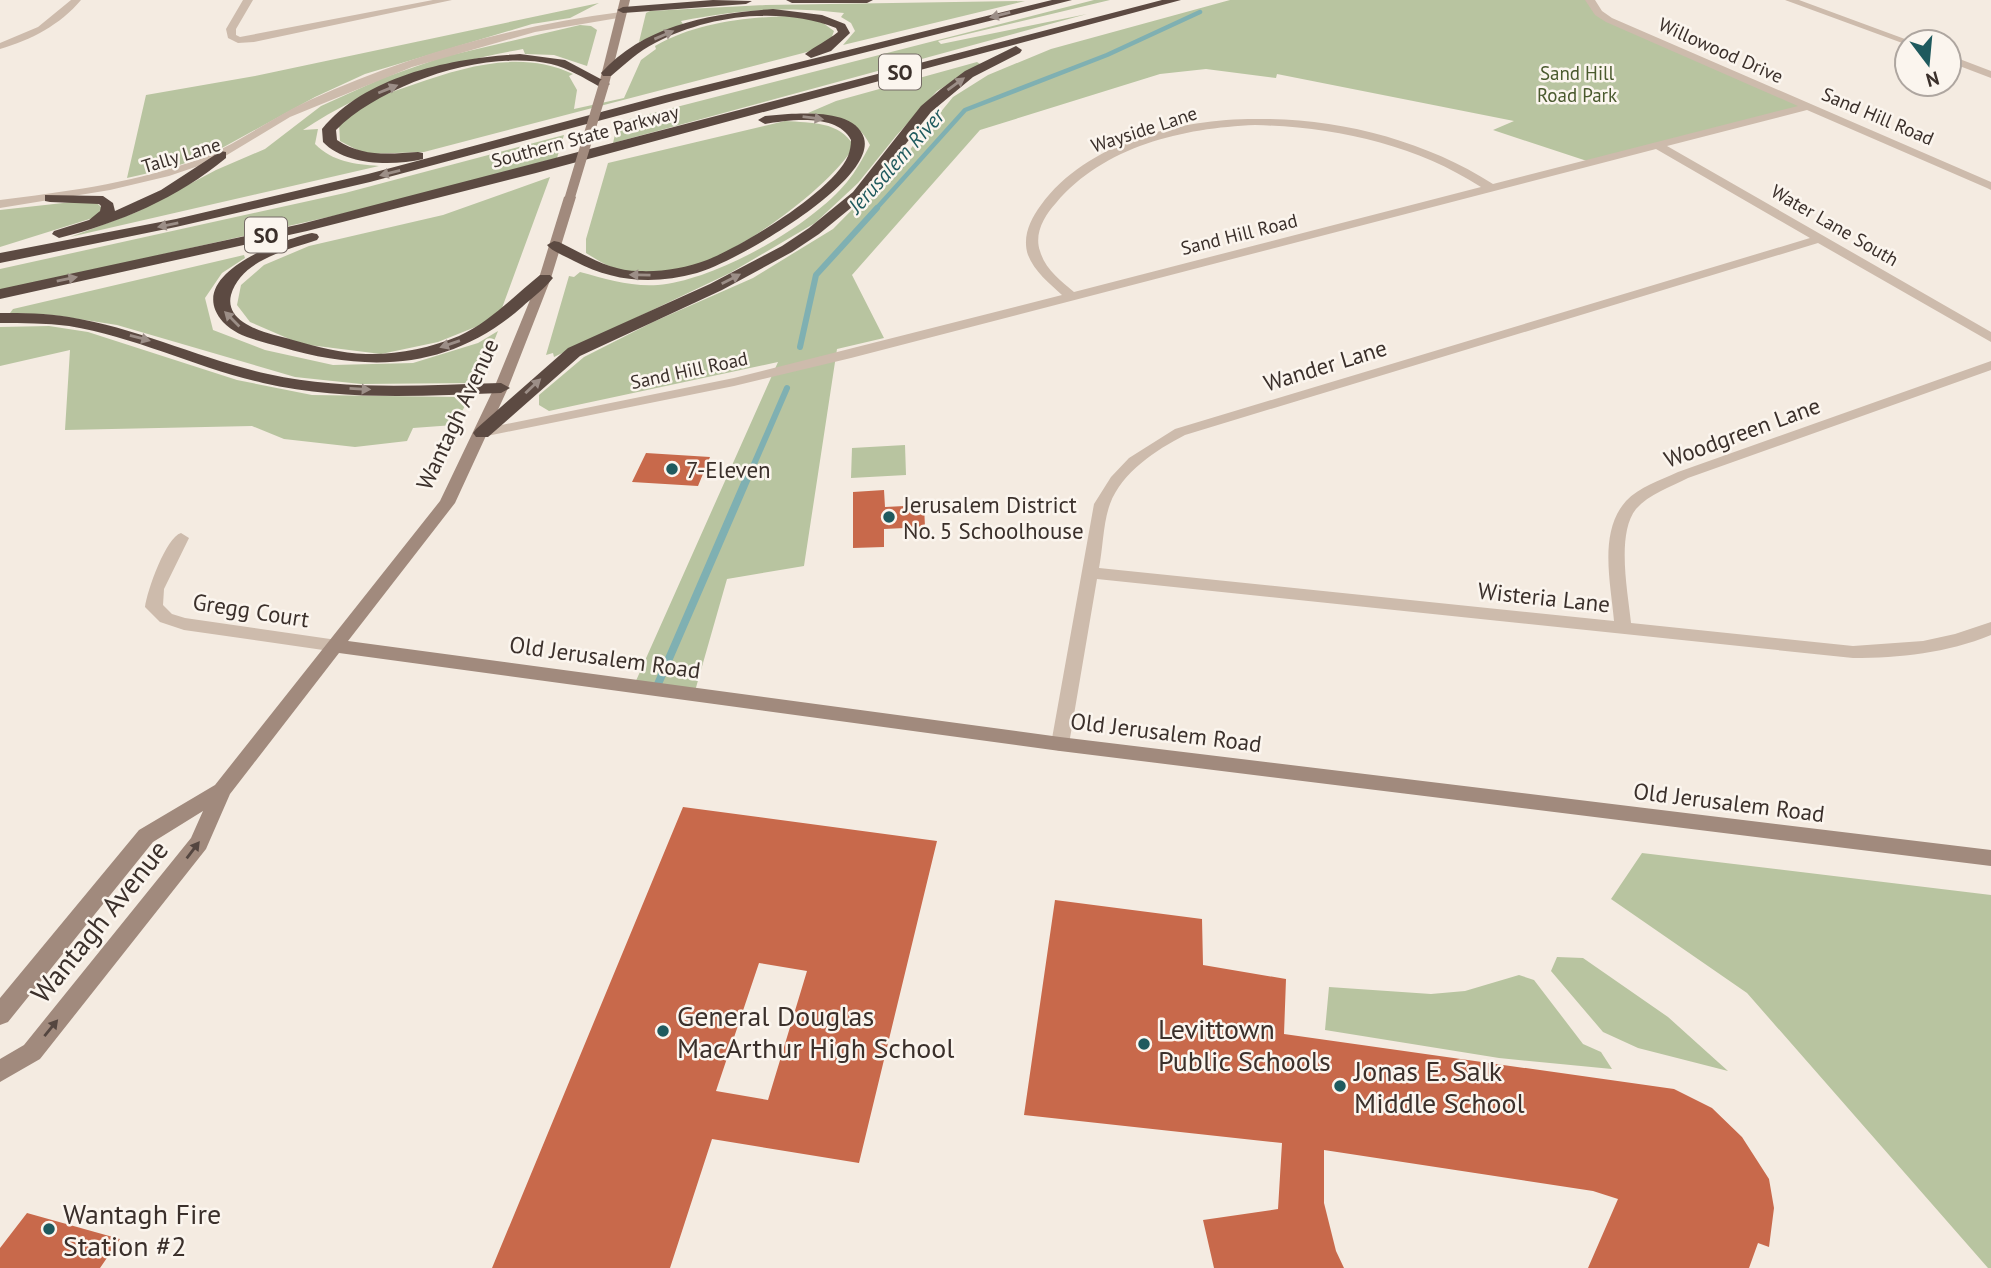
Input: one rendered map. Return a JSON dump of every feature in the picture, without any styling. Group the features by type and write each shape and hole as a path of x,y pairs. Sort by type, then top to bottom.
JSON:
{"highway":[{"path":"623,9 754,1 867,0"},
{"name":"Southern State Parkway","path":"0,258 176,223 370,178 669,98 1066,0"},
{"name":"Southern State Parkway","path":"0,294 302,228 1175,0"},
{"path":"482,433 574,352 716,287 787,249 814,231 858,195 926,109 969,74 1018,49 1192,0"},
{"path":"455,155 377,158 355,155 340,150 330,142 328,129 341,114 384,90 436,71 481,60 514,57 547,59 605,78 654,40 703,21 736,15 787,12 815,14 841,26 844,33 827,48 786,64 669,98"},
{"path":"554,245 607,272 637,276 693,270 721,260 788,220 845,171 859,149 858,137 851,129 836,122 787,116 625,145"},
{"path":"0,252 95,222 153,198 206,169 220,155"},
{"path":"531,170 405,207 266,254 233,276 224,288 221,304 225,315 239,327 254,334 320,354 378,359 416,354 467,338 486,328 545,278"},
{"path":"50,198 103,200 108,206 107,213 95,222"},
{"path":"0,318 21,317 104,328 262,378 309,386 385,390 501,388"}],"main road":[{"name":"Wantagh Avenue","path":"0,1071 32,1052 199,843 222,790 447,503 482,433 545,278 623,9"},
{"name":"Old Jerusalem Road","path":"337,646 1060,744 1991,859"},
{"name":"Wantagh Avenue","path":"0,1015 146,836 222,790"}],"street":[{"path":"0,46 29,36 56,21 76,0"},
{"path":"248,0 231,29 232,36 238,40 447,0"},
{"name":"Willowood Drive","path":"1590,0 1598,13 1609,20 1806,107"},
{"path":"1790,0 1893,37"},
{"name":"Tally Lane","path":"29,200 153,176 220,155 283,117 392,69 451,50 623,9"},
{"path":"1963,64 1991,75"},
{"name":"Tally Lane","path":"0,204 146,186 206,169 260,144 326,97"},
{"name":"Sand Hill Road","path":"482,433 734,382 927,336 1806,107 1991,186"},
{"name":"Wayside Lane","path":"1072,297 1034,257 1034,226 1041,213 1066,183 1089,165 1115,153 1207,125 1256,122 1378,139 1429,153 1465,171 1492,190"},
{"name":"Water Lane South","path":"1659,146 1991,338"},
{"name":"Wander Lane","path":"1060,744 1102,504 1115,480 1136,457 1172,436 1820,239"},
{"name":"Woodgreen Lane","path":"1623,628 1617,536 1629,507 1645,494 1683,475 1991,366"},
{"name":"Gregg Court","path":"181,538 156,589 154,607 166,618 184,624 337,646"},
{"name":"Wisteria Lane","path":"1090,573 1853,652 1895,652 1933,647 1991,628"}],"green space":[{"path":"1094,0 1110,0 938,41 941,44 1087,14 613,143 618,122"},
{"name":"Sand Hill Road Park","path":"1230,0 1588,0 1596,13 1802,107 1590,162 1493,130 1514,121 1277,74 1276,78 1206,69 1160,74 980,130 852,275 884,338 837,349 804,566 727,579 695,691 635,683 778,362 549,411 539,405 539,395 584,357 653,322 753,278 833,229 903,158 953,97 988,75 1051,49"},
{"path":"1025,1 843,45 855,31 851,23 841,17 844,13 801,10 743,12 681,21 683,24 639,42 646,13 650,11 766,5"},
{"path":"599,3 570,18 532,24 365,74 315,97 211,154 171,168 127,178 146,95 255,76"},
{"path":"787,16 819,20 834,31 830,42 807,52 424,152 365,154 340,141 339,124 365,104 454,71 514,62 553,67 573,74 569,76 577,90 574,109 624,98 641,60 656,49 655,46 671,38 719,23"},
{"path":"580,25 591,26 597,30 587,66 554,55 525,54 523,49 493,55 436,69 382,88 303,130 318,129 315,144 329,155 353,163 379,166 70,237 137,212 216,170 265,149 321,106 383,78 443,57"},
{"path":"977,62 980,64 937,91 858,183 815,223 730,273 554,357 553,353 546,355 569,276 574,277 580,272 638,285 681,281 734,262 761,248 787,233 831,199 850,178 870,145 852,124 808,113 836,101"},
{"path":"785,121 815,123 833,128 848,138 854,146 826,180 758,233 712,259 687,268 660,273 626,272 586,253 586,239 608,163"},
{"path":"564,135 557,158 364,209 0,291 0,269 345,193"},
{"path":"550,177 502,308 483,324 438,342 381,354 301,344 250,322 237,305 241,285 264,265 309,246 443,215"},
{"path":"81,201 97,203 102,208 96,217 0,247 0,210"},
{"path":"244,255 245,258 222,273 205,298 213,330 265,350 333,365 413,363 478,343 498,331 479,379 471,383 361,384 295,377 117,325 53,315 10,313 13,309"},
{"path":"49,326 88,332 237,380 312,395 457,397 465,406 454,425 413,428 407,441 355,447 284,439 252,426 65,430 70,350 0,366 0,327"},
{"path":"905,445 906,475 851,478 852,448"},
{"path":"1642,853 1991,895 1991,1268 1988,1268 1747,993 1611,899"},
{"path":"1557,957 1583,958 1668,1017 1728,1071 1638,1048 1603,1032 1551,971"},
{"path":"1519,975 1534,980 1583,1044 1601,1052 1612,1069 1499,1058 1325,1030 1329,987 1431,994 1465,991"}],"building":[{"name":"7-Eleven","path":"646,453 710,457 698,486 632,482"},
{"name":"Jerusalem District No. 5 Schoolhouse","path":"884,490 885,507 924,505 925,527 884,529 884,547 853,548 853,492"},
{"name":"General Douglas MacArthur High School","path":"683,807 937,841 859,1163 712,1139 670,1268 492,1268","holes":["759,963 807,971 768,1100 716,1091"]},
{"name":"Jonas E. Salk Middle School","path":"1055,900 1202,919 1203,965 1286,979 1284,1034 1674,1089 1712,1108 1742,1137 1769,1179 1774,1208 1769,1247 1758,1243 1749,1268 1588,1268 1618,1199 1593,1191 1324,1150 1324,1203 1336,1251 1344,1268 1214,1268 1203,1220 1278,1209 1282,1143 1024,1115"},
{"name":"Wantagh Fire Station #2","path":"27,1213 120,1239 100,1268 0,1268 0,1248"}],"waterway":[{"name":"Jerusalem River","path":"875,210 965,110 1107,55 1200,12"},
{"name":"Jerusalem River","path":"800,347 816,275 877,208"},
{"name":"Jerusalem River","path":"748,478 787,388"},
{"name":"Jerusalem River","path":"658,684 748,476"}],"place":[{"name":"7-Eleven","path":"672,469"},
{"name":"Jerusalem District No. 5 Schoolhouse","path":"889,517"},
{"name":"General Douglas MacArthur High School","path":"663,1031"},
{"name":"Levittown Public Schools","path":"1144,1044"},
{"name":"Jonas E. Salk Middle School","path":"1340,1086"},
{"name":"Wantagh Fire Station #2","path":"49,1229"}]}
